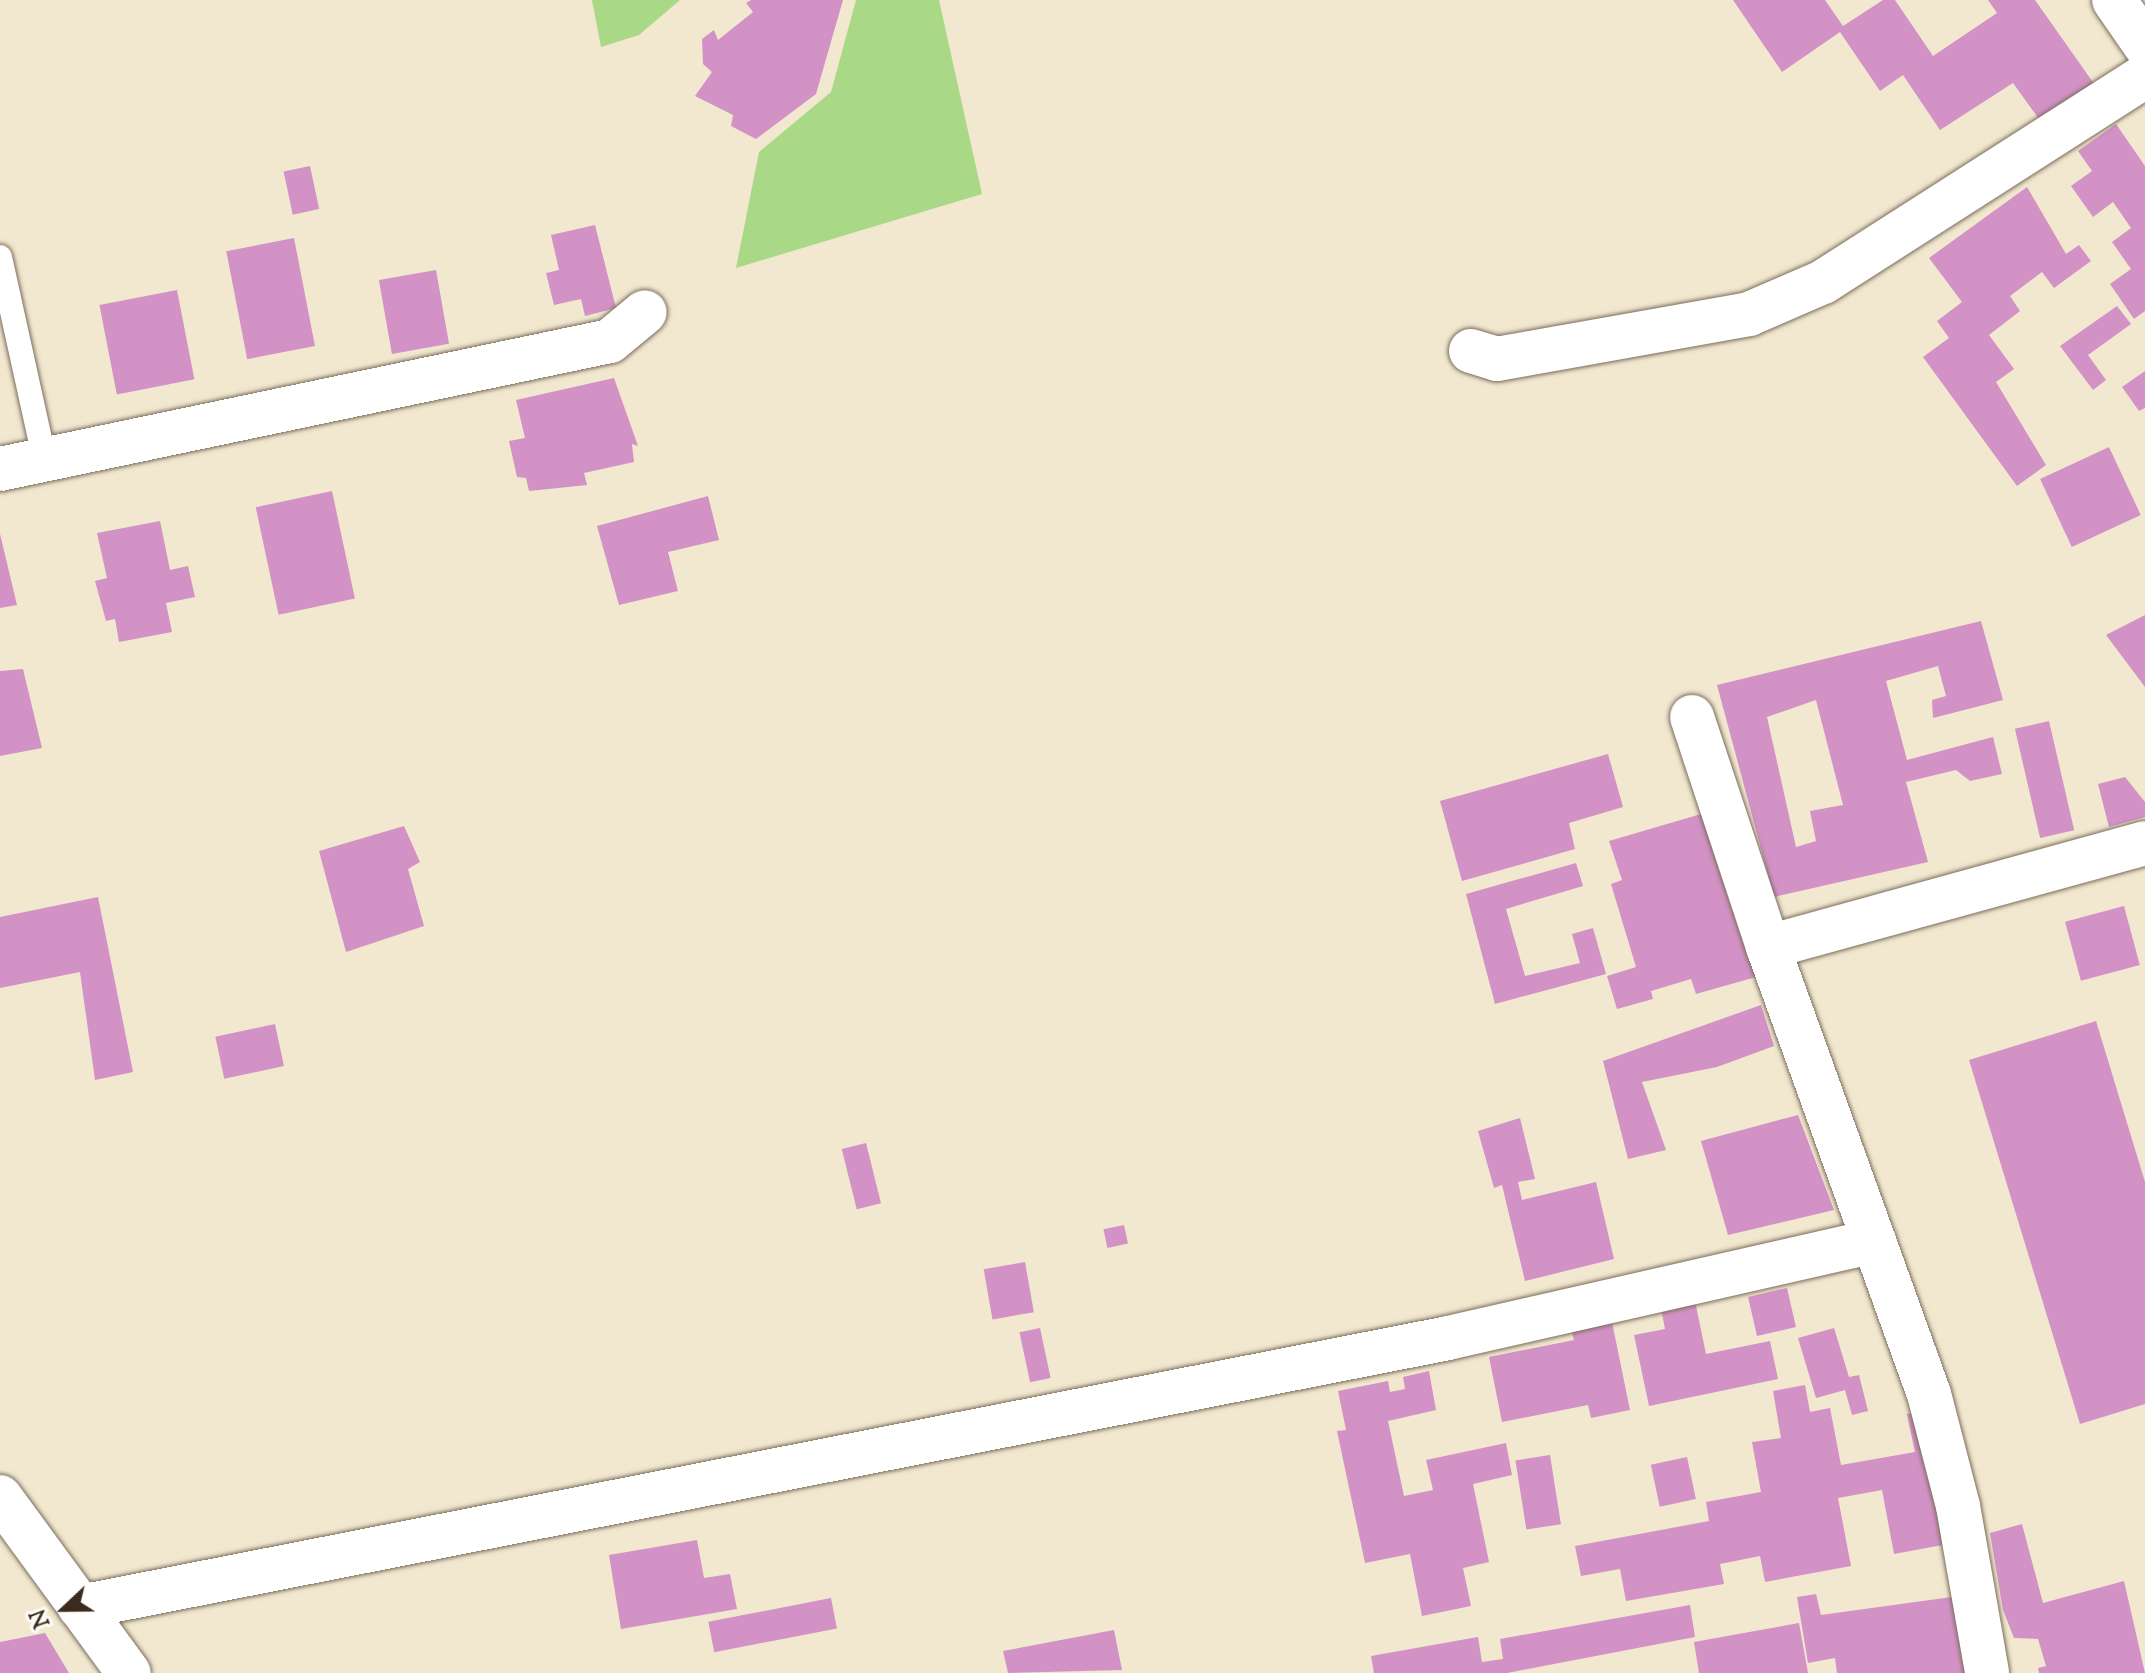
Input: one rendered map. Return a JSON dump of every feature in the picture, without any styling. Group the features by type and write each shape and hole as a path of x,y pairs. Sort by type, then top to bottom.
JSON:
{"street":[{"path":"2114,0 2145,45"},
{"path":"1471,351 1497,359 1749,314 1823,282 2145,76"},
{"path":"0,469 610,341 645,312"},
{"path":"1692,717 1768,947 1929,1394 1958,1506 1987,1673"},
{"path":"1768,947 2145,843"},
{"path":"80,1607 1448,1338 1874,1241"},
{"path":"0,1497 129,1673"}],"lane":[{"path":"0,257 45,461"}],"green space":[{"path":"592,0 680,0 639,35 601,47"},
{"path":"856,0 939,0 982,194 736,268 759,152 831,92"}],"building":[{"path":"751,0 843,0 816,94 756,139 731,126 733,115 695,96 712,72 703,64 702,39 714,30 718,40 753,12 746,3"},
{"path":"1733,0 1825,0 1843,26 1883,0 1895,0 1933,56 1997,13 1988,0 2035,0 2097,88 2044,126 2013,83 1940,130 1903,75 1880,91 1840,32 1782,72"},
{"path":"2116,124 2145,166 2145,311 2134,319 2110,284 2131,269 2112,242 2131,228 2113,202 2093,217 2071,186 2092,171 2078,151"},
{"path":"310,166 319,209 293,215 284,172"},
{"path":"2027,187 2066,254 2079,245 2091,261 2054,288 2042,272 2010,296 2020,311 1989,335 2014,369 1996,382 2046,465 2017,486 1923,357 1949,338 1937,321 1962,302 1929,258"},
{"path":"595,225 616,308 585,316 581,299 554,305 546,273 559,270 551,235"},
{"path":"294,238 315,346 247,359 226,251"},
{"path":"436,270 449,344 392,354 379,280"},
{"path":"177,290 194,379 117,394 99,305"},
{"path":"2117,306 2131,324 2088,355 2106,380 2093,390 2060,346"},
{"path":"2145,371 2145,408 2139,411 2122,387"},
{"path":"614,378 638,446 632,444 634,462 584,473 587,485 529,491 526,478 517,477 509,441 525,438 516,400"},
{"path":"2109,447 2141,515 2072,547 2040,479"},
{"path":"332,491 355,599 279,615 256,507"},
{"path":"708,496 719,540 668,552 678,591 619,605 597,526"},
{"path":"160,521 170,570 188,566 195,597 166,603 172,632 119,642 115,619 106,621 95,581 107,578 97,533"},
{"path":"0,534 17,605 0,608"},
{"path":"2145,615 2145,687 2106,635"},
{"path":"1981,621 2003,700 1933,718 1932,700 1946,696 1938,666 1886,681 1907,760 1993,737 2002,774 1970,781 1956,770 1906,782 1928,862 1774,897 1717,685","holes":["1816,700 1843,805 1810,811 1816,841 1796,847 1767,717"]},
{"path":"23,669 42,748 0,756 0,671"},
{"path":"2049,721 2074,830 2040,838 2015,729"},
{"path":"1608,754 1623,807 1569,823 1575,849 1462,881 1440,801"},
{"path":"2125,777 2145,802 2145,817 2109,827 2098,784"},
{"path":"1708,812 1756,977 1696,994 1691,979 1651,991 1653,999 1617,1009 1607,976 1636,967 1611,884 1622,880 1609,841"},
{"path":"404,826 420,862 408,869 424,926 346,952 319,851"},
{"path":"1576,863 1583,886 1506,909 1525,976 1580,963 1572,934 1593,928 1606,974 1495,1004 1466,894"},
{"path":"98,897 133,1072 95,1080 80,972 0,988 0,917"},
{"path":"2124,906 2140,965 2081,981 2065,922"},
{"path":"1761,1005 1774,1046 1717,1067 1642,1082 1666,1150 1628,1159 1603,1061"},
{"path":"2096,1021 2145,1182 2145,1404 2080,1424 1969,1060"},
{"path":"275,1024 284,1066 224,1079 215,1037"},
{"path":"1798,1115 1834,1210 1728,1235 1701,1141"},
{"path":"1520,1118 1535,1179 1518,1182 1522,1200 1596,1182 1614,1259 1525,1281 1502,1185 1494,1188 1478,1131"},
{"path":"866,1143 881,1203 857,1209 842,1149"},
{"path":"1124,1225 1128,1244 1107,1248 1103,1229"},
{"path":"1025,1262 1034,1312 992,1320 984,1269"},
{"path":"1787,1288 1796,1327 1757,1336 1748,1297"},
{"path":"1695,1301 1706,1354 1770,1341 1778,1379 1649,1406 1634,1335 1665,1329 1661,1308"},
{"path":"1612,1322 1630,1410 1591,1418 1588,1405 1502,1422 1489,1357 1574,1340 1571,1330"},
{"path":"1040,1328 1051,1378 1030,1382 1019,1332"},
{"path":"1834,1328 1849,1377 1859,1375 1868,1411 1852,1415 1845,1390 1816,1398 1798,1338"},
{"path":"1429,1371 1436,1410 1388,1421 1404,1496 1433,1490 1426,1460 1506,1443 1512,1475 1473,1484 1489,1562 1463,1568 1471,1606 1422,1616 1410,1554 1365,1563 1337,1431 1346,1430 1338,1391 1388,1381 1390,1392 1405,1389 1403,1377"},
{"path":"1805,1385 1810,1412 1830,1408 1841,1465 1915,1452 1907,1414 1921,1411 1948,1544 1894,1554 1882,1490 1838,1498 1851,1566 1765,1582 1760,1556 1720,1564 1724,1584 1626,1601 1620,1569 1581,1576 1575,1546 1709,1521 1706,1502 1761,1492 1752,1442 1781,1438 1773,1391"},
{"path":"1550,1455 1561,1524 1526,1530 1515,1460"},
{"path":"1687,1457 1696,1499 1660,1507 1651,1465"},
{"path":"2022,1524 2043,1603 2124,1581 2145,1673 2039,1673 2038,1668 2046,1666 2038,1639 2014,1638 2003,1610 1990,1533"},
{"path":"697,1540 704,1578 730,1574 737,1609 621,1629 609,1555"},
{"path":"1816,1594 1821,1615 1966,1595 1979,1673 1837,1673 1835,1658 1808,1663 1797,1597"},
{"path":"831,1598 837,1628 714,1652 708,1622"},
{"path":"1690,1605 1695,1637 1507,1673 1374,1673 1371,1656 1478,1637 1482,1662 1503,1659 1500,1639"},
{"path":"1799,1623 1808,1673 1699,1673 1694,1642"},
{"path":"1114,1630 1122,1670 1008,1673 1003,1651"},
{"path":"45,1633 69,1673 0,1673 0,1642"}]}
